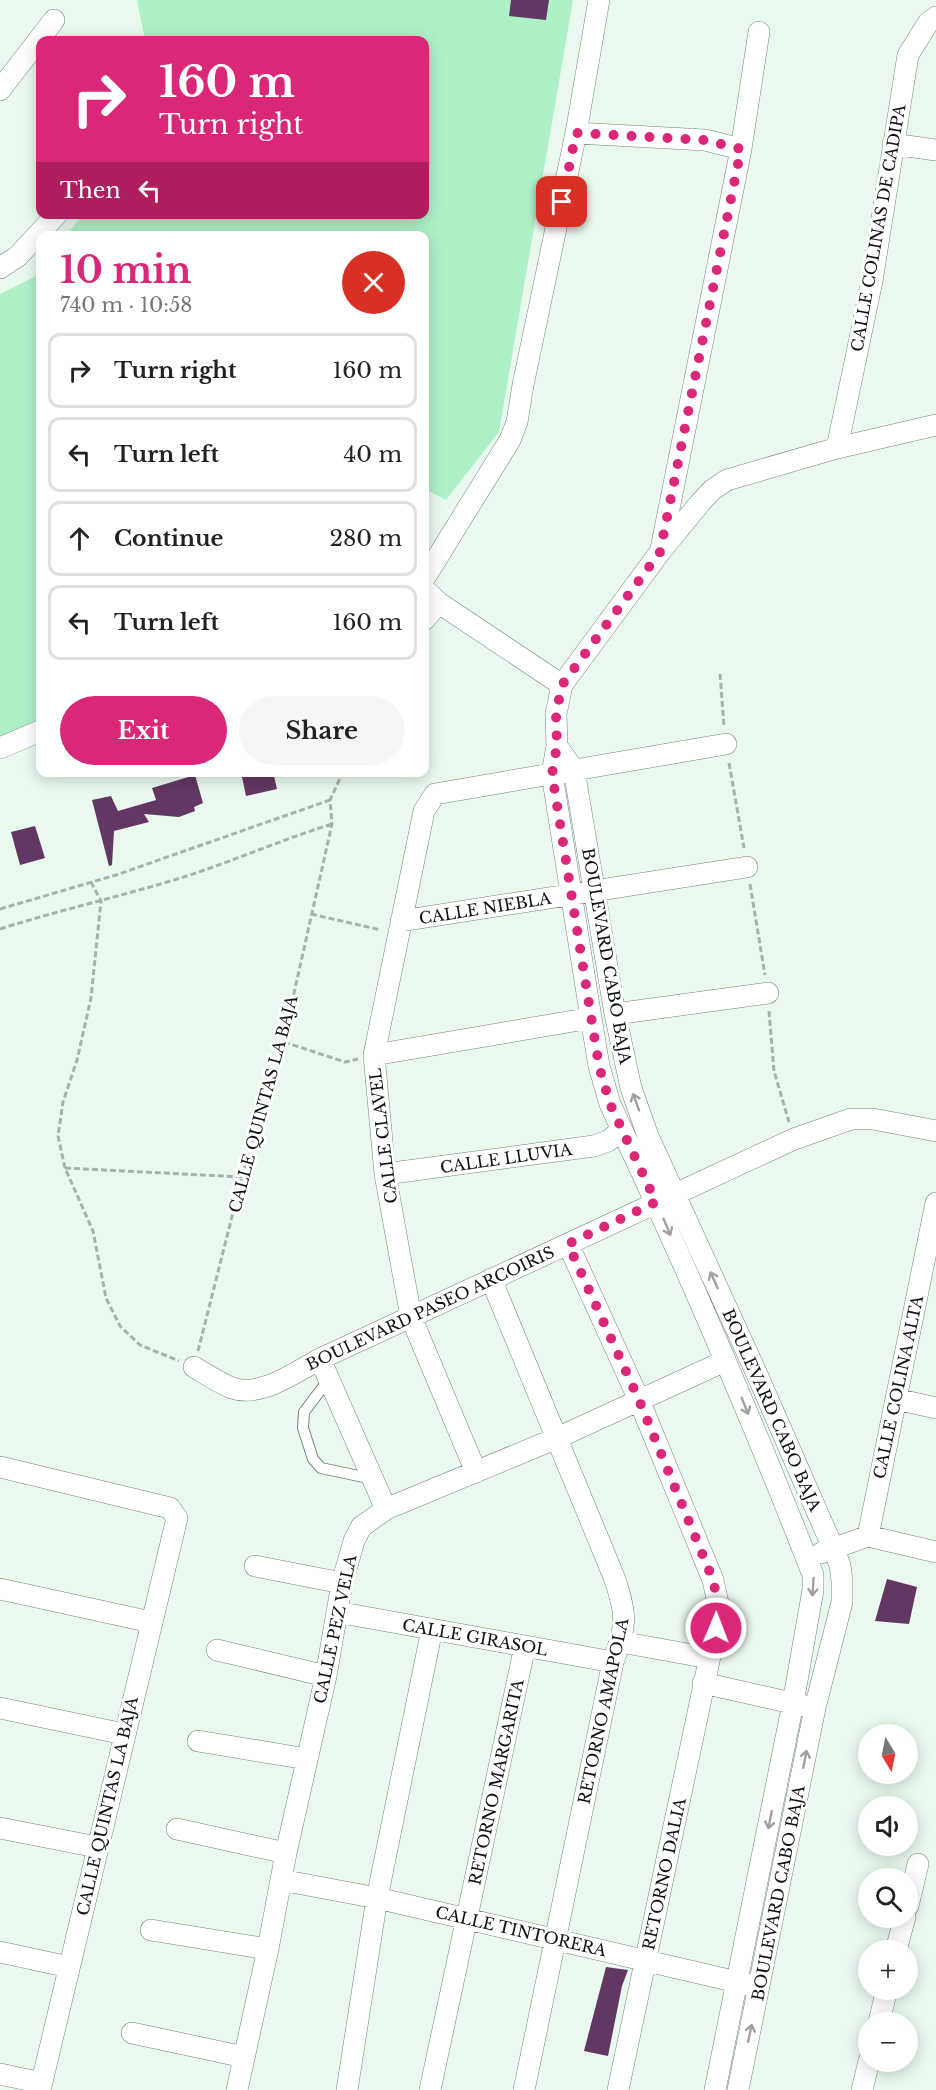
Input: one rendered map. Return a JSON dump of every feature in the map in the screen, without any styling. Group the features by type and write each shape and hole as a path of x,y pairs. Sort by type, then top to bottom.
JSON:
{"street":[{"path":"429,571 510,440 518,422 523,385 576,133 599,0"},
{"name":"CALLE COLINAS DE CADIPA","path":"837,448 872,281 892,144 908,55 928,23 936,16"},
{"path":"42,36 54,20"},
{"path":"660,552 741,149 759,32"},
{"path":"0,90 36,43"},
{"path":"576,133 705,140 741,149"},
{"path":"892,144 936,150"},
{"path":"41,231 52,219"},
{"path":"0,268 18,256 36,237"},
{"name":"BOULEVARD CABO BAJA","path":"738,2090 815,1708 842,1602 843,1581 833,1548 756,1372 666,1198 622,1130 610,1104 602,1077 591,1018 552,774 557,746 556,714 562,685 660,552 712,490 727,480 837,448 936,425"},
{"path":"432,596 562,685"},
{"path":"0,748 36,733"},
{"path":"552,774 726,744"},
{"name":"BOULEVARD CABO BAJA","path":"557,746 574,770 615,1014 631,1088 666,1198 730,1371 813,1575 813,1590 793,1703 715,2090"},
{"name":"CALLE CLAVEL","path":"476,1472 411,1317 385,1174 374,1055 424,811 435,794 552,774"},
{"name":"CALLE NIEBLA","path":"401,921 747,867"},
{"path":"615,1014 768,993"},
{"path":"374,1055 591,1018"},
{"name":"BOULEVARD PASEO ARCOIRIS","path":"194,1367 232,1388 247,1390 261,1388 794,1139 851,1119 873,1119 936,1131"},
{"name":"CALLE LLUVIA","path":"385,1174 594,1146 608,1141 622,1130"},
{"name":"CALLE COLINA ALTA","path":"868,1536 896,1399 930,1265 936,1203"},
{"name":"RETORNO DALIA","path":"568,1244 639,1400 713,1580 718,1603 716,1628 618,2090"},
{"name":"RETORNO AMAPOLA","path":"491,1280 614,1577 624,1606 625,1620 621,1642 613,1662 524,2090"},
{"path":"320,1359 386,1509"},
{"name":"CALLE PEZ VELA","path":"237,2090 268,1949 286,1853 326,1676 342,1583 354,1541 361,1527 386,1509 557,1438 639,1400 730,1371 756,1372"},
{"path":"896,1399 936,1408"},
{"name":"CALLE QUINTAS LA BAJA","path":"0,1467 170,1508 177,1522 124,1734 41,2087"},
{"path":"807,1559 868,1536 936,1552"},
{"path":"255,1566 342,1583"},
{"path":"0,1589 151,1622"},
{"name":"CALLE GIRASOL","path":"337,1612 613,1662"},
{"path":"347,2090 377,1898 432,1629"},
{"path":"621,1642 709,1658"},
{"name":"RETORNO MARGARITA","path":"430,2090 525,1646"},
{"path":"217,1650 326,1676"},
{"path":"703,1683 815,1708"},
{"path":"0,1708 124,1734"},
{"path":"198,1740 307,1760"},
{"path":"0,1828 98,1847"},
{"path":"177,1829 286,1853"},
{"path":"917,1868 918,1864"},
{"name":"CALLE TINTORERA","path":"281,1880 377,1898 759,1987"},
{"path":"151,1929 268,1949"},
{"path":"0,1952 69,1967"},
{"path":"132,2033 244,2057"},
{"path":"862,2090 866,2072"},
{"path":"0,2074 41,2087"}],"lane":[{"path":"329,1379 304,1412 303,1428 312,1459 321,1468 373,1479"}],"path":[{"path":"720,674 726,744 768,993 774,1071 794,1139"},
{"name":"CALLE QUINTAS LA BAJA","path":"194,1367 242,1178 283,1042 332,824 330,801 341,777"},
{"path":"0,909 116,875 330,801"},
{"path":"0,929 101,902 239,859 286,838 332,824"},
{"path":"91,882 101,902 91,998 77,1060 63,1102 58,1136 65,1168 93,1231 106,1298 120,1326 140,1345 194,1367"},
{"path":"311,914 382,931 401,921"},
{"path":"283,1042 345,1062 374,1055"},
{"path":"65,1168 242,1178"}],"green space":[{"path":"137,0 573,0 499,432 446,500 429,491 429,231 70,231 79,219 429,219 429,36 144,36"},
{"path":"36,274 36,724 0,738 0,294"}],"building":[{"path":"511,0 549,0 546,20 509,16"},
{"path":"196,777 203,803 194,807 195,811 179,817 144,814 149,822 114,831 112,865 109,866 92,800 111,796 118,811 156,800 152,788"},
{"path":"242,777 274,777 277,789 246,796"},
{"path":"35,826 45,858 20,865 11,832"},
{"path":"887,1579 917,1587 909,1624 875,1621"},
{"path":"606,1967 628,1970 622,1986 608,2056 584,2051"}],"route":[{"path":"562,202 576,133 705,140 741,149 660,552 562,685 556,714 557,746 552,774 599,1066 610,1104 656,1202 568,1244 639,1400 713,1580 718,1603 716,1628"}]}
